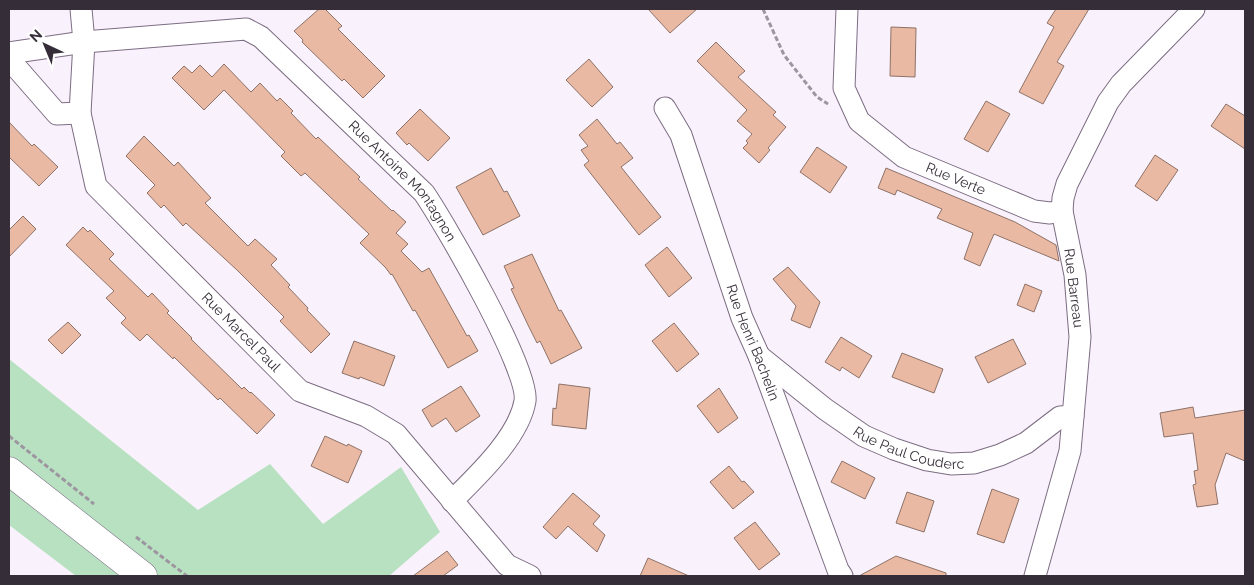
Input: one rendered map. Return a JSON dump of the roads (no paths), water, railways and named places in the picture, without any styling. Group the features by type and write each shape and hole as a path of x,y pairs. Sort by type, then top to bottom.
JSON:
{"street":[{"name":"Rue Marcel Paul","path":"81,9 84,42 80,113 96,186 300,391 366,416 396,434 506,565 530,576"},
{"name":"Rue Verte","path":"847,9 844,88 859,122 904,157 1034,211 1050,213 1062,211"},
{"name":"Rue Barreau","path":"1035,576 1070,451 1080,337 1075,275 1062,211 1063,198 1067,184 1108,102 1136,66 1194,9"},
{"name":"Rue Antoine Montagnon","path":"9,53 84,42 246,29 261,37 424,193 436,210 512,352 525,390 525,400 520,417 511,432 490,462 452,501"},
{"path":"9,60 57,114 80,113"},
{"name":"Rue Henri Bachelin","path":"665,108 681,135 742,318 759,356 834,560 842,576"},
{"name":"Rue Paul Couderc","path":"759,356 825,409 864,436 894,449 928,460 951,464 974,463 1026,443 1060,417 1073,416"},
{"path":"9,471 143,576"}]}
